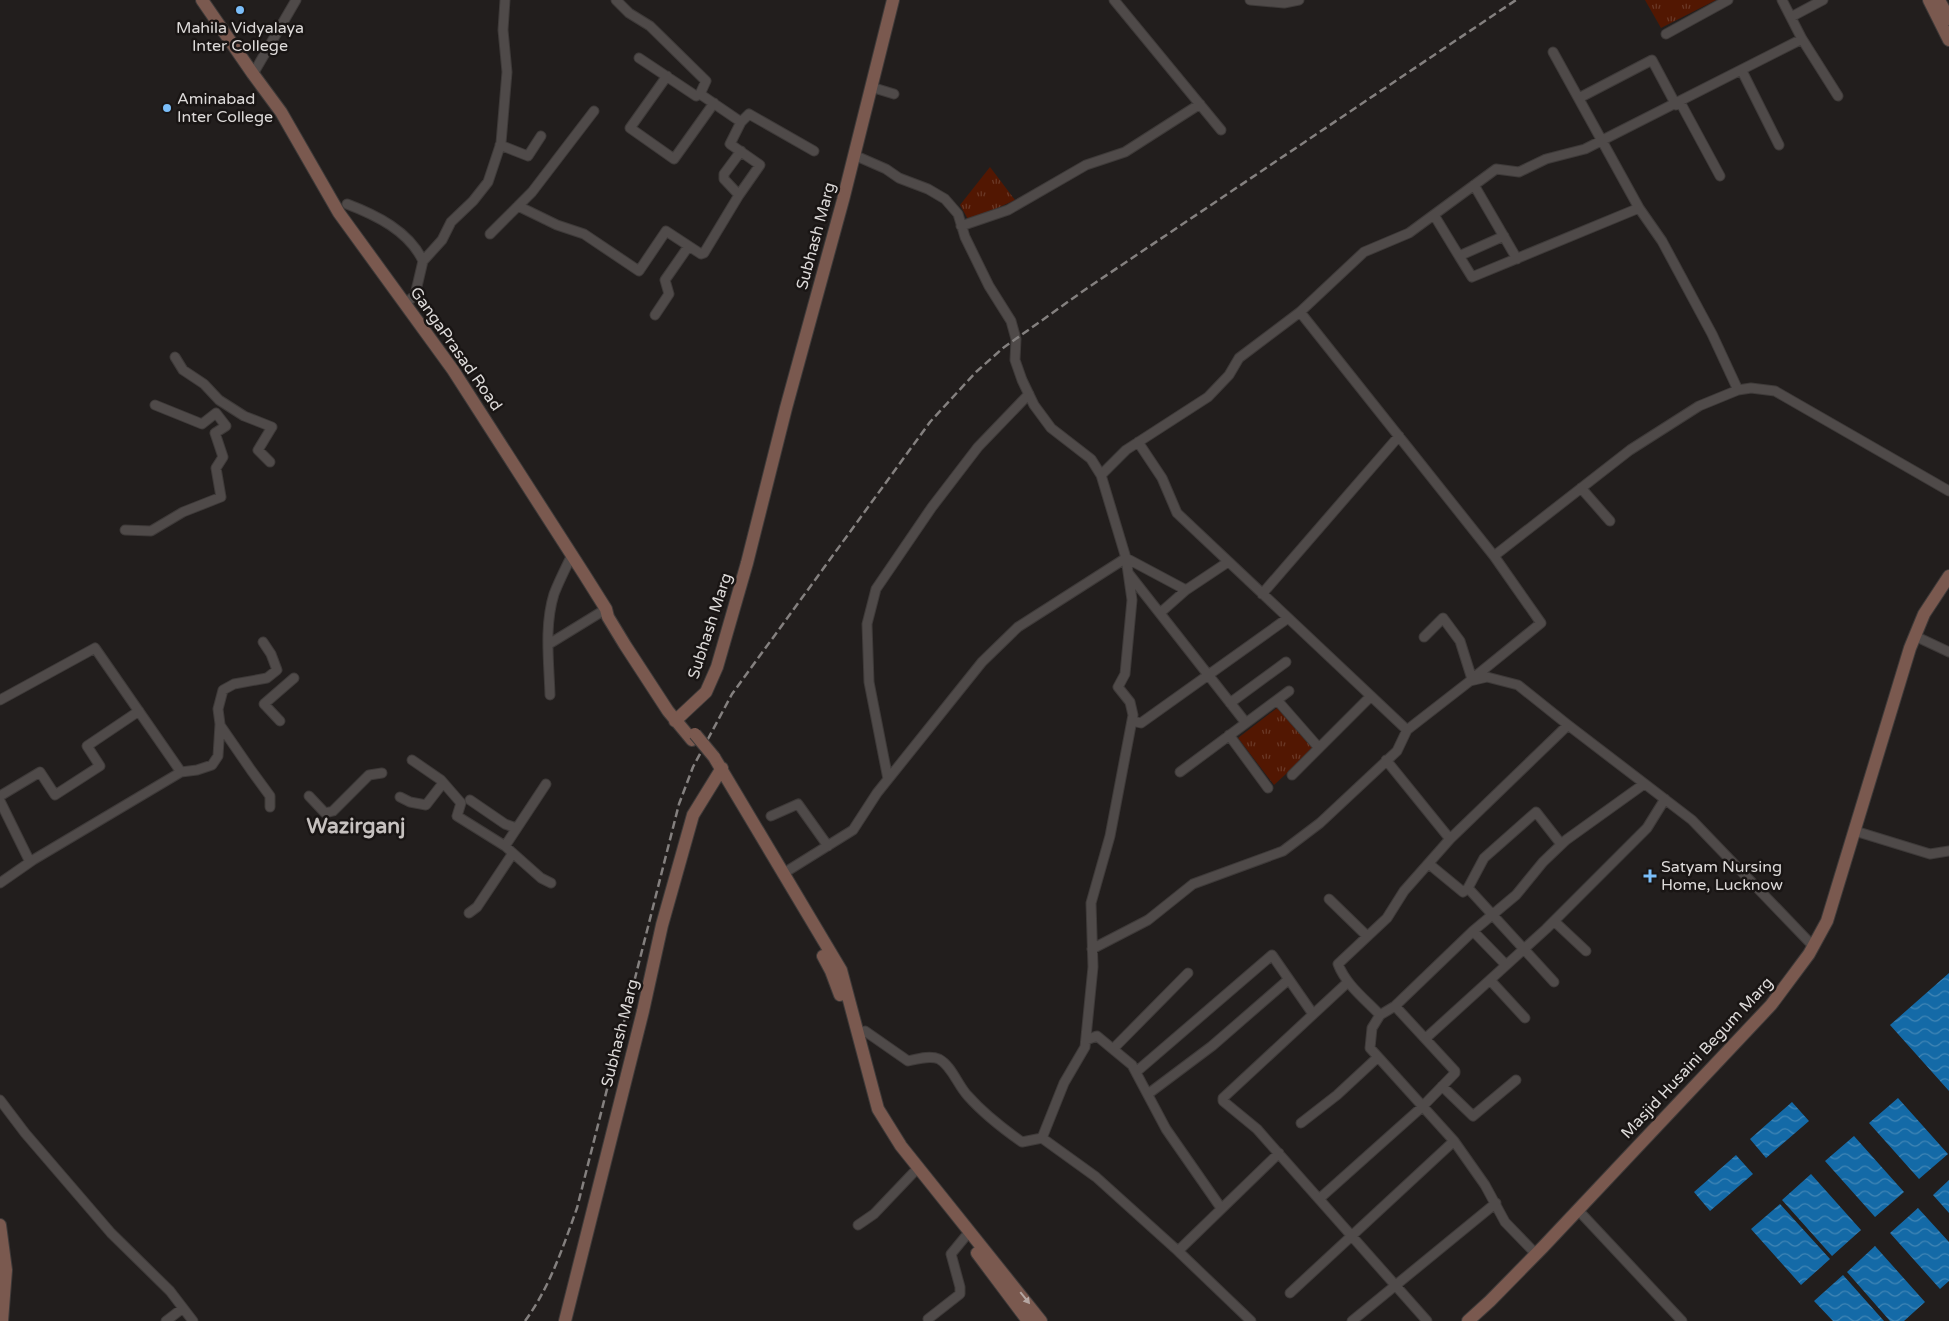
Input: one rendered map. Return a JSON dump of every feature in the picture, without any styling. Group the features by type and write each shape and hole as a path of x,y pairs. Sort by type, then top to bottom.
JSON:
{"street":[{"name":"GangaPrasad Road","path":"202,0 281,112 339,213 453,370 606,609 608,617 677,719"},
{"path":"253,74 296,0"},
{"path":"405,304 415,295 423,261 442,240 451,222 473,201 488,182 500,145 507,72 503,30 505,0"},
{"path":"616,0 629,13 650,26 706,81 700,94"},
{"name":"Subhash Marg","path":"677,719 706,692 717,668 747,563 893,0"},
{"path":"1114,0 1221,130"},
{"path":"1250,0 1284,2 1298,0"},
{"path":"1666,34 1728,0"},
{"path":"1782,0 1802,40 1838,96"},
{"path":"1791,18 1823,0"},
{"path":"1929,0 1949,40"},
{"path":"1939,0 1949,19"},
{"path":"1101,475 1126,450 1208,397 1239,358 1300,312 1364,252 1410,233 1496,169 1519,172 1546,159 1585,149 1802,40"},
{"path":"1554,52 1639,208 1662,241 1712,334 1738,390"},
{"path":"639,58 696,96 700,94 741,122"},
{"path":"1579,98 1652,60 1720,176"},
{"path":"1742,71 1779,145"},
{"path":"667,76 630,128 674,159 714,103"},
{"path":"871,87 894,94"},
{"path":"962,226 1008,210 1086,165 1125,152 1200,104"},
{"path":"490,234 532,192 594,111"},
{"path":"518,206 557,225 584,234 638,271 666,231 701,254 704,253 739,195 760,165 730,144 741,122 749,114 814,151"},
{"path":"500,145 528,156 540,136"},
{"path":"739,195 724,179 724,174 741,151"},
{"path":"854,155 886,169 899,178 928,189 945,199 958,214 965,238 989,286 1011,321 1016,339 1015,360 1034,405 1051,428 1091,460 1101,475 1126,558 1132,600 1125,674 1118,687 1130,702 1133,714 1110,836 1091,903 1093,967 1085,1047 1064,1083 1042,1138"},
{"path":"1474,185 1517,258"},
{"path":"347,204 383,220 405,238 418,252 423,261"},
{"path":"1434,215 1472,277 1639,208"},
{"path":"1459,256 1504,236"},
{"path":"655,316 669,294 665,280 688,246"},
{"path":"1092,948 1148,920 1194,884 1283,851 1320,823 1397,751 1407,730 1541,623 1494,556 1300,312"},
{"path":"175,357 183,370 204,384 219,400 244,416 272,427 258,450 270,462"},
{"path":"1494,556 1630,450 1699,406 1738,390 1751,388 1775,391 1949,491"},
{"path":"888,779 869,682 867,624 876,589 932,507 978,447 1029,394"},
{"path":"154,405 202,424 225,404"},
{"path":"125,530 152,531 183,512 221,497 216,468 223,458 215,433 226,426 216,413"},
{"path":"1262,594 1399,436"},
{"path":"1138,442 1162,478 1177,513 1407,730"},
{"path":"1581,488 1610,521"},
{"path":"550,695 549,633 554,594 572,555"},
{"path":"784,874 853,830 888,779 982,662 1018,627 1126,558"},
{"path":"1126,558 1186,590"},
{"path":"1160,613 1186,590 1228,562"},
{"path":"1128,572 1246,723"},
{"name":"Masjid Husaini Begum Marg","path":"1468,1321 1490,1302 1771,1005 1813,946 1827,921 1915,636 1924,614 1949,576"},
{"path":"549,644 606,609"},
{"path":"1132,721 1141,723 1288,618"},
{"path":"1424,637 1443,618 1460,641 1471,680"},
{"path":"1915,636 1949,652"},
{"path":"0,883 30,862 181,772 197,770 212,765 218,756 220,724 218,709 223,690 234,684 267,678 277,670 271,654 263,642"},
{"path":"0,700 95,648 181,772"},
{"path":"1230,703 1286,662"},
{"path":"1471,680 1487,677 1518,685 1665,799 1692,820 1813,946"},
{"path":"267,678 275,694"},
{"path":"280,721 264,704 294,678"},
{"path":"1180,772 1289,691"},
{"path":"1292,775 1371,696"},
{"path":"1277,700 1319,748"},
{"path":"0,796 40,772 55,795 100,766 87,746 139,711"},
{"path":"677,719 712,760 784,874 841,970 878,1109 901,1146 1041,1321"},
{"path":"220,724 250,770 270,796 270,807"},
{"path":"1380,1015 1348,982 1341,973 1338,964 1387,918 1404,891 1450,839 1568,725"},
{"path":"1229,735 1268,788"},
{"path":"412,760 443,783 461,803 457,816 505,846 541,878 551,883"},
{"path":"1386,760 1450,839"},
{"path":"719,771 832,970 851,1030 870,1109 884,1136 965,1237 1028,1321"},
{"name":"Subhash Marg","path":"564,1321 643,1011 662,925 693,814 719,771"},
{"path":"309,796 325,813 334,811 369,775 382,772"},
{"path":"400,797 410,802 426,805 443,783"},
{"path":"505,846 546,784"},
{"path":"1536,1254 1506,1222 1485,1185 1454,1141 1370,1048 1372,1028 1380,1015 1396,1006 1473,932 1516,895 1543,862 1562,844 1644,784"},
{"path":"1426,1038 1554,921 1647,828 1665,799"},
{"path":"470,800 505,824 516,828"},
{"path":"0,801 30,862"},
{"path":"771,816 798,804 828,846"},
{"path":"1429,864 1463,892 1468,888 1484,858 1536,812 1562,844"},
{"path":"1855,831 1930,854 1949,851"},
{"path":"469,913 477,907 513,853"},
{"path":"1468,888 1554,982"},
{"path":"1329,898 1367,936"},
{"path":"1554,921 1586,952"},
{"path":"1473,932 1506,965"},
{"path":"1136,1072 1272,955 1313,1014"},
{"path":"1113,1049 1188,973"},
{"path":"1148,1094 1212,1046 1288,980"},
{"path":"1490,980 1525,1018"},
{"path":"1348,982 1223,1098 1223,1101 1257,1129 1427,1321"},
{"path":"1318,1199 1422,1107 1455,1071 1396,1006"},
{"path":"858,1034 865,1031 908,1061 926,1057 939,1059 950,1070 966,1095 991,1120 1022,1142 1042,1138 1096,1177 1178,1251 1251,1321"},
{"path":"1086,1040 1097,1036 1132,1065 1166,1130 1221,1208"},
{"path":"1300,1122 1337,1095 1378,1057"},
{"path":"1442,1086 1473,1116 1516,1080"},
{"path":"0,1100 25,1133 111,1233 170,1292 193,1321"},
{"path":"1290,1293 1454,1141"},
{"path":"1178,1251 1278,1154"},
{"path":"858,1225 874,1214 914,1172"},
{"path":"1352,1321 1496,1203"},
{"path":"1578,1210 1682,1321"},
{"path":"0,1225 6,1270 2,1321"},
{"path":"928,1319 960,1294 960,1287 951,1254 965,1237"},
{"path":"166,1321 184,1308"}],"green space":[{"path":"1645,0 1716,0 1661,28"},
{"path":"990,167 1015,200 969,221 960,205"},
{"path":"1277,708 1313,749 1274,785 1238,738"}],"water":[{"path":"1949,973 1949,1091 1890,1025"},
{"path":"1898,1098 1948,1154 1919,1179 1869,1123"},
{"path":"1792,1102 1809,1121 1766,1158 1750,1139"},
{"path":"1854,1136 1904,1192 1875,1217 1825,1161"},
{"path":"1736,1155 1753,1174 1710,1211 1694,1192"},
{"path":"1811,1174 1861,1230 1832,1256 1782,1200"},
{"path":"1949,1180 1949,1213 1933,1195"},
{"path":"1780,1204 1830,1259 1801,1285 1751,1229"},
{"path":"1918,1208 1949,1242 1949,1281 1940,1289 1890,1233"},
{"path":"1875,1246 1925,1302 1904,1321 1890,1321 1847,1272"},
{"path":"1843,1275 1884,1321 1833,1321 1814,1301"}],"railway":[{"path":"525,1321 549,1281 577,1208 679,804 693,767 732,694 930,422 976,372 1003,348 1086,289 1516,0"}],"place":[{"name":"Mahila Vidyalaya Inter College","path":"240,10"},
{"name":"Aminabad Inter College","path":"167,108"},
{"name":"Satyam Nursing Home, Lucknow","path":"1650,876"}],"district":[{"name":"Wazirganj","path":"356,826"}]}
